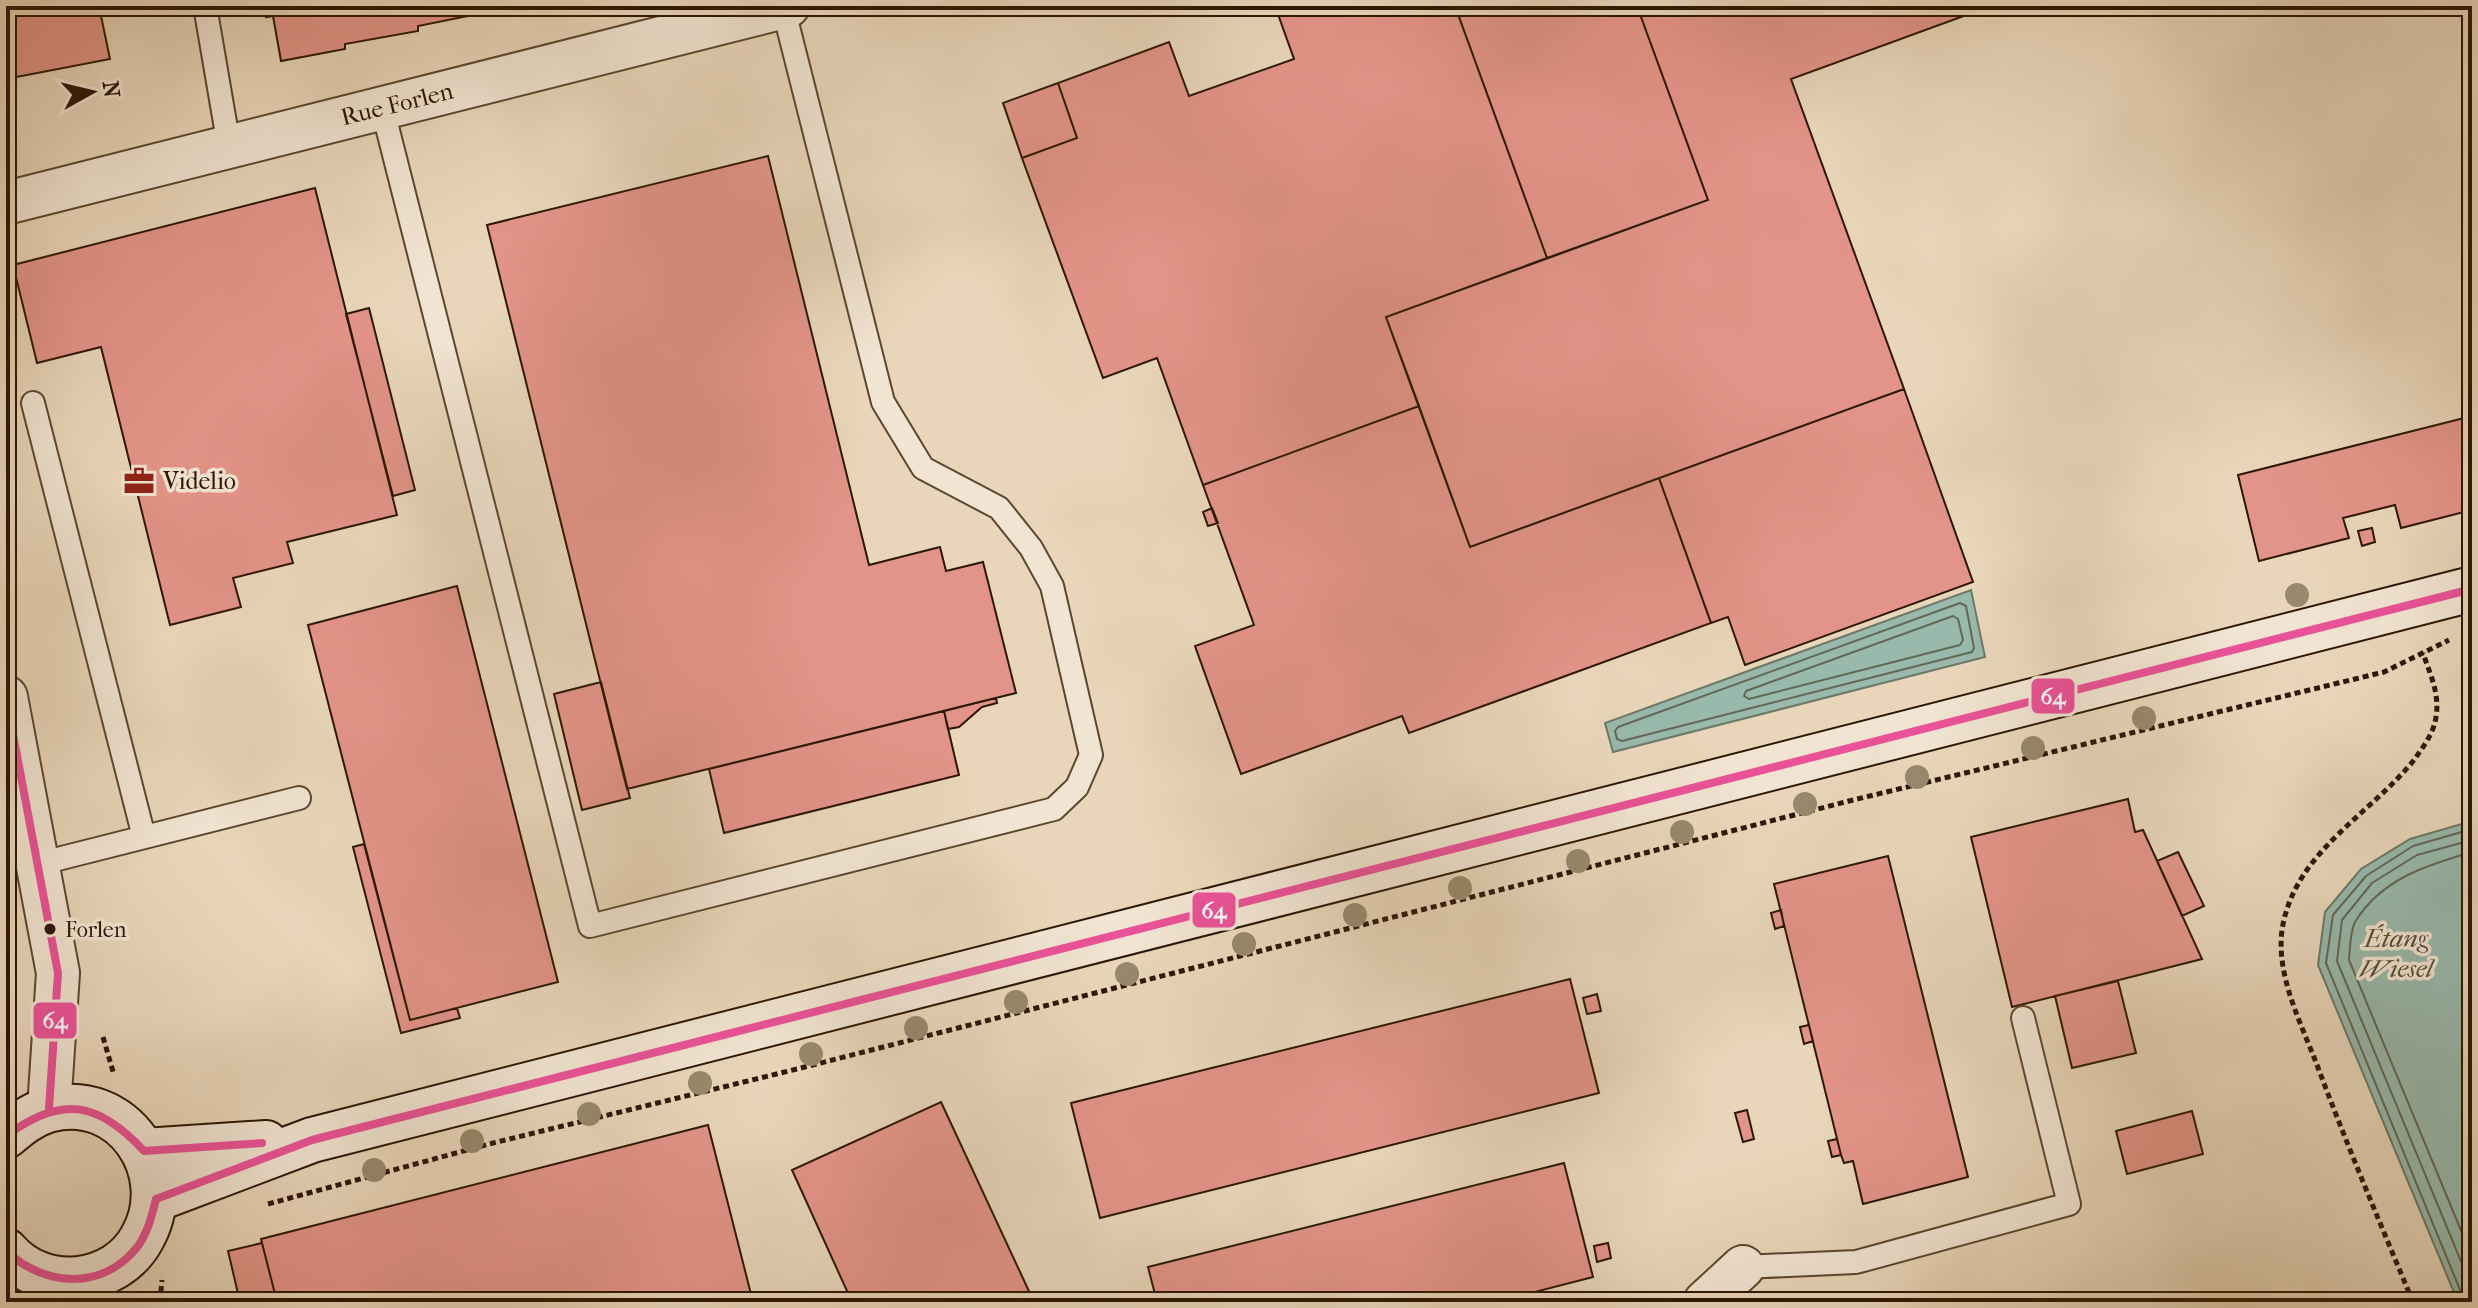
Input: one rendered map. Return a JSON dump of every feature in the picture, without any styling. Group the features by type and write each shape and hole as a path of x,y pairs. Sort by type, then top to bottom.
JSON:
{"main road":[{"path":"156,1199 312,1140 2472,589"},
{"path":"6,1136 24,1120 49,1109 76,1107 103,1114 126,1129 144,1151 153,1174 156,1199 150,1225 137,1248 117,1266 98,1290 37,1274 13,1260 6,1251"},
{"path":"144,1151 312,1140"}],"street":[{"name":"Rue Forlen","path":"6,203 785,7"},
{"path":"6,697 58,973 49,1109"},
{"path":"1705,1302 1743,1267"}],"lane":[{"path":"205,6 229,146"},
{"path":"382,107 590,926 1054,809 1077,787 1091,755 1052,586 1031,548 999,508 923,468 883,402 785,7"},
{"path":"33,403 144,837"},
{"path":"38,864 299,798"},
{"path":"1743,1267 1856,1262 2069,1204 2023,1018"}],"path":[{"path":"2409,605 2437,694 2436,719 2427,743 2402,774 2331,839 2301,878 2288,904 2282,932 2282,962 2292,999 2339,1124 2413,1302"},
{"path":"258,1207 493,1143 797,1069 1849,801 2384,672 2460,636"}],"water":[{"path":"1971,590 1985,657 1613,752 1605,723"},
{"name":"Étang Wiesel","path":"2472,821 2472,1302 2458,1302 2318,965 2325,912 2361,869 2410,839"}],"building":[{"path":"6,6 90,6 91,12 100,11 110,59 6,79"},
{"path":"264,6 482,6 483,13 418,26 418,31 345,44 345,49 281,61 273,16 266,17"},
{"path":"1275,6 1455,6 1547,258 1386,317 1419,406 1203,485 1157,358 1103,378 1022,158 1077,138 1058,83 1169,42 1189,96 1294,59"},
{"path":"1455,6 1637,6 1708,200 1547,258"},
{"path":"1637,6 1991,6 1791,79 1904,389 1470,547 1386,317 1708,200"},
{"path":"1058,83 1077,138 1022,158 1003,103"},
{"path":"768,156 869,565 940,547 946,571 983,562 1016,693 627,789 487,225"},
{"path":"315,188 397,515 287,542 293,563 233,578 241,607 170,625 101,347 37,363 13,265"},
{"path":"369,308 415,490 393,496 346,314"},
{"path":"1904,389 1973,582 1745,665 1728,617 1711,623 1659,478"},
{"path":"1419,406 1470,547 1659,478 1711,623 1409,733 1402,716 1241,774 1195,646 1254,625 1203,485"},
{"path":"2472,416 2472,510 2401,528 2395,505 2343,518 2349,538 2259,561 2238,475"},
{"path":"1212,508 1218,523 1208,526 1203,512"},
{"path":"2372,528 2375,542 2362,546 2358,531"},
{"path":"457,586 558,982 410,1020 308,625"},
{"path":"601,682 630,798 582,810 554,694"},
{"path":"996,698 997,703 982,707 959,727 948,729 944,711"},
{"path":"944,711 959,775 724,833 709,769"},
{"path":"2128,799 2135,832 2143,830 2202,959 2012,1007 1971,837"},
{"path":"364,844 410,1020 457,1008 460,1018 401,1033 353,847"},
{"path":"2178,852 2204,906 2182,916 2157,861"},
{"path":"1888,856 1968,1177 1863,1204 1853,1161 1844,1163 1841,1155 1774,884"},
{"path":"1781,910 1784,926 1775,929 1771,913"},
{"path":"1570,979 1599,1093 1100,1218 1071,1103"},
{"path":"2118,981 2136,1053 2072,1068 2055,996"},
{"path":"1597,994 1601,1011 1587,1014 1583,998"},
{"path":"1809,1025 1813,1041 1804,1044 1800,1027"},
{"path":"941,1102 1034,1302 852,1302 792,1170"},
{"path":"1747,1110 1754,1139 1743,1142 1735,1113"},
{"path":"2192,1111 2203,1154 2127,1174 2116,1131"},
{"path":"708,1125 753,1302 277,1302 261,1239"},
{"path":"1837,1139 1841,1155 1832,1157 1828,1141"},
{"path":"1564,1163 1593,1277 1496,1302 1157,1302 1148,1267"},
{"path":"262,1243 277,1302 240,1302 228,1251"},
{"path":"1608,1243 1611,1258 1597,1262 1594,1246"},
{"path":"2355,1293 2357,1302 2319,1302"}],"transit line":[{"name":"64","path":"6,1251 38,1272 74,1279 91,1277 124,1261 138,1246 156,1199 312,1140 2472,589"},
{"name":"64","path":"6,697 58,973 49,1109"},
{"name":"64","path":"6,1136 44,1114 78,1109 95,1113 111,1122 144,1151 262,1143"}],"place":[{"name":"Videlio","path":"139,481"},
{"name":"Forlen","path":"50,929"}]}
